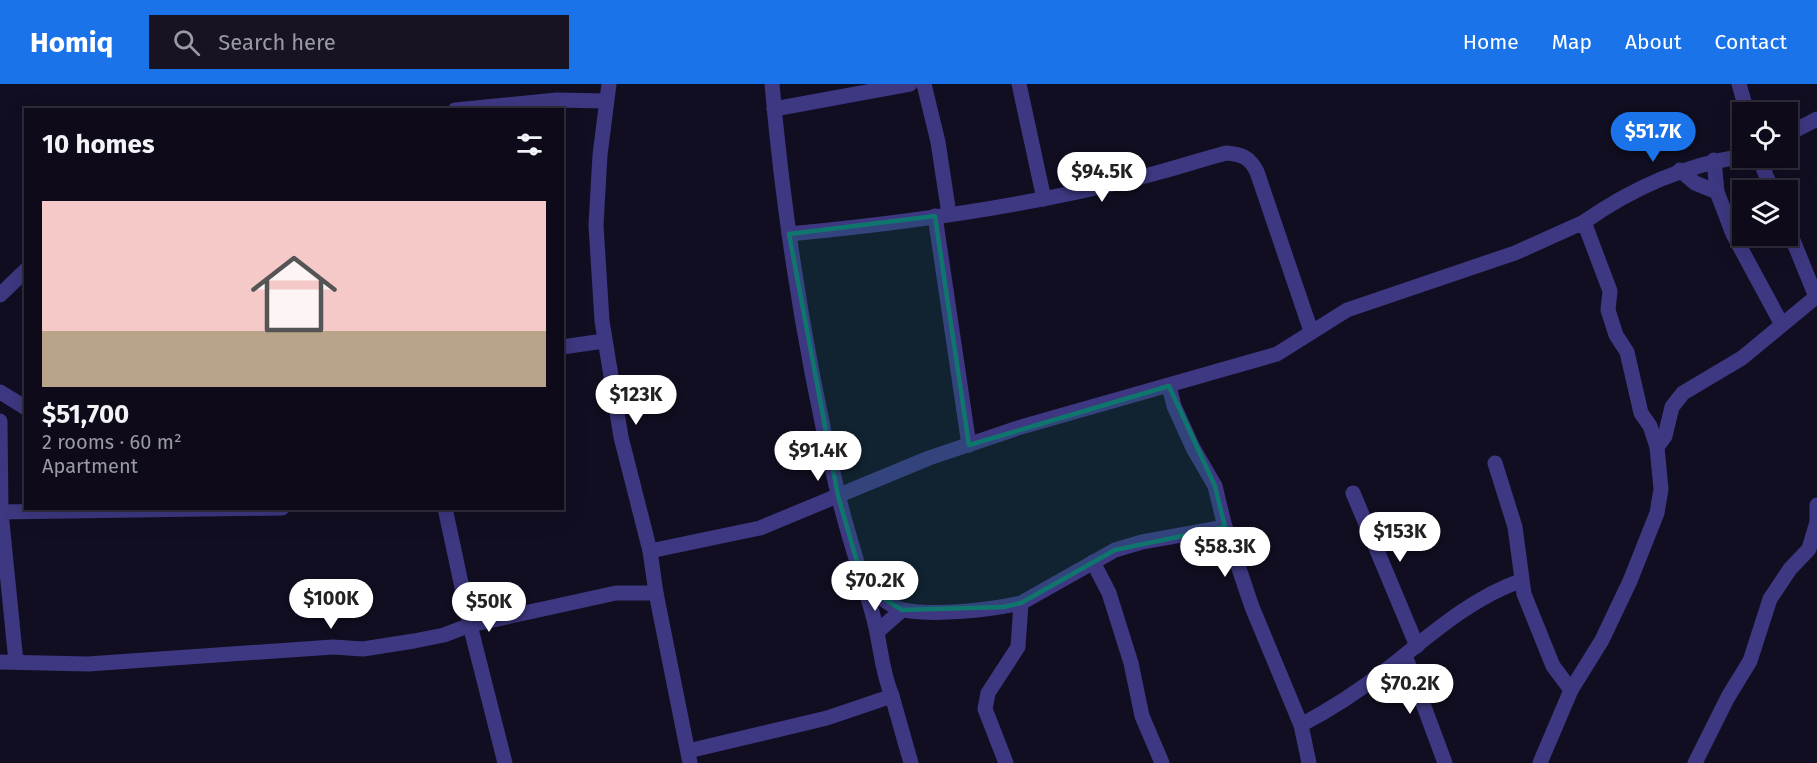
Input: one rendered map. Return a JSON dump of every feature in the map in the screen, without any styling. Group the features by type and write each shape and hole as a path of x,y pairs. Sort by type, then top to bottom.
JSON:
{"street":[{"path":"609,84 596,225 597,276 604,341 621,437 650,551 656,593 689,757 827,718 892,696"},
{"path":"772,84 781,188 807,346 838,496 878,631 882,671 892,696 910,763"},
{"path":"774,109 910,84"},
{"path":"924,84 938,142 942,215 969,445"},
{"path":"1019,84 1044,199"},
{"path":"1739,84 1745,102"},
{"path":"475,108 557,100 606,101"},
{"path":"1798,129 1817,119"},
{"path":"789,234 889,225 1044,199 1138,178 1226,153 1241,154 1250,160 1257,172 1311,331"},
{"path":"650,551 760,528 969,445 1032,424 1277,354 1347,310 1515,253 1584,222 1627,194 1680,170 1732,158"},
{"path":"1714,160 1717,192 1733,234 1781,323"},
{"path":"1680,170 1695,183 1717,192"},
{"path":"1540,763 1571,690 1602,640 1630,581 1657,513 1661,489 1657,447 1650,426 1641,413 1627,352 1616,335 1608,309 1610,291 1584,222"},
{"path":"1657,447 1665,436 1672,407 1683,393 1742,358 1781,323 1817,296 1796,246"},
{"path":"0,296 24,272"},
{"path":"564,347 604,341"},
{"path":"1169,386 1188,437 1215,486 1225,527 1252,607 1301,725 1309,763"},
{"path":"0,392 24,407"},
{"path":"0,421 0,512 8,662 88,664 333,647 363,649 444,635 470,625 616,593 656,593"},
{"path":"1495,463 1515,526 1520,581 1552,666 1571,690"},
{"path":"1353,493 1411,650 1445,763"},
{"path":"1695,763 1728,696 1750,662 1770,599 1790,568 1813,550 1817,505"},
{"path":"0,512 141,510"},
{"path":"445,510 470,625 505,763"},
{"path":"864,586 902,610 959,611 1021,603 1115,550 1142,542 1225,527"},
{"path":"1093,562 1109,593 1131,663 1142,716 1162,763"},
{"path":"1301,725 1332,709 1474,603 1502,587 1520,581"},
{"path":"1006,763 985,709 988,693 1018,647 1021,603"},
{"path":"878,631 902,610"}],"highlighted area":[{"path":"935,216 969,445 1169,386 1215,486 1225,527 1115,550 1021,603 1004,607 902,610 864,586 838,496 789,234"}]}
